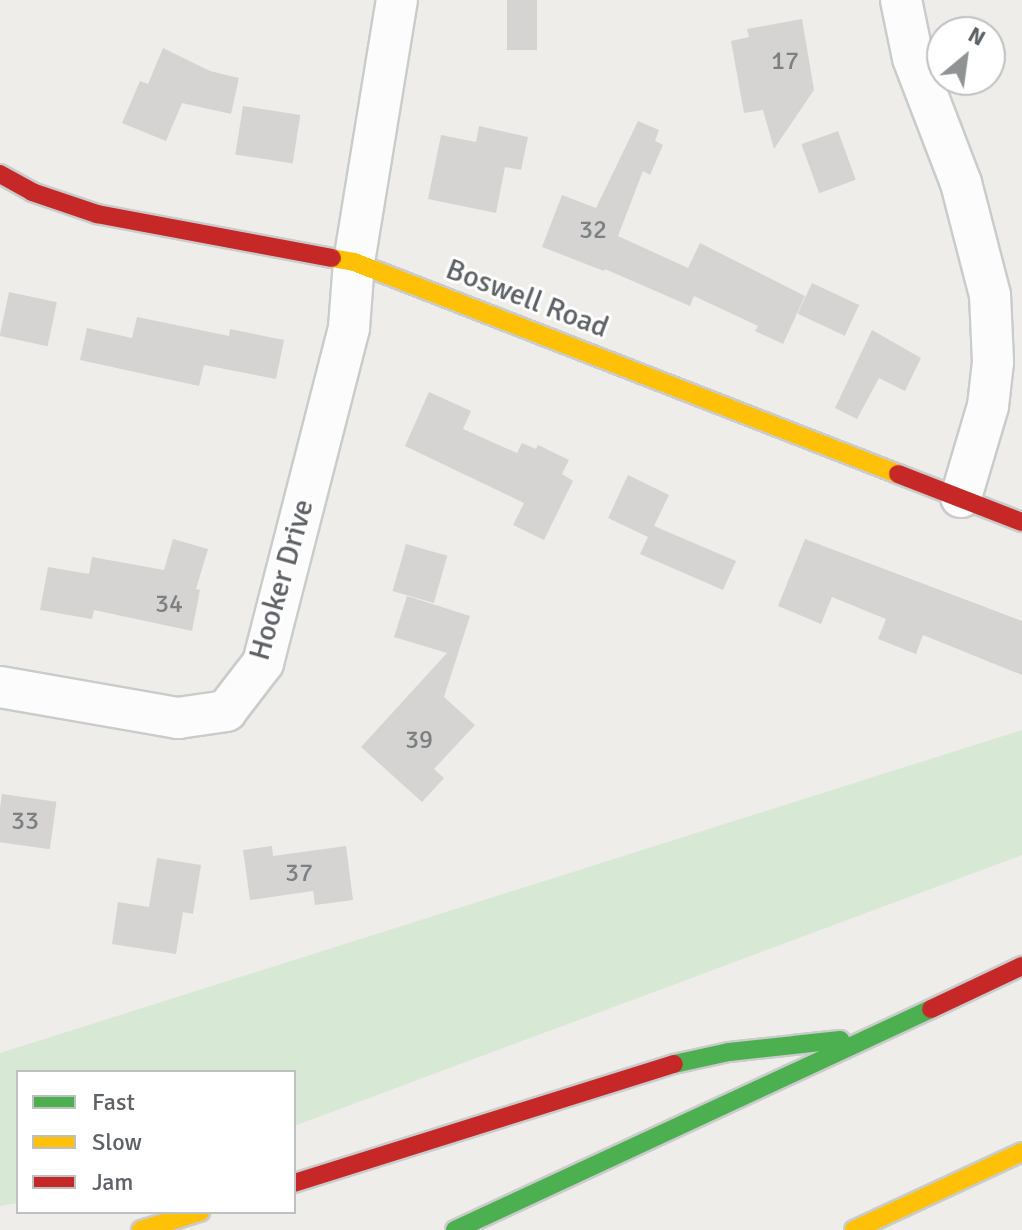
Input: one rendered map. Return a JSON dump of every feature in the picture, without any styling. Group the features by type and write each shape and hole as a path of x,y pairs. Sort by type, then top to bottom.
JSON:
{"main road":[{"name":"Boswell Road","path":"0,174 32,192 97,214 354,262 1022,522"},
{"path":"455,1230 1022,966"},
{"path":"296,1182 680,1062 783,1044 866,1038"},
{"path":"854,1230 1022,1152"},
{"path":"141,1230 193,1214"}],"street":[{"name":"Hooker Drive","path":"0,687 178,718 226,711 263,663 349,328 354,262 397,0"},
{"path":"901,0 913,58 961,183 990,295 993,362 988,406 961,497"}],"green space":[{"path":"1022,730 1022,855 296,1125 296,1070 16,1070 16,1203 0,1206 0,1053"}],"building":[{"path":"507,0 537,0 537,50 507,50"},
{"path":"802,19 814,90 774,149 763,110 744,113 731,41 749,37 747,29"},
{"path":"163,48 210,71 239,78 231,114 182,103 166,141 122,123 140,81 148,84"},
{"path":"243,106 300,115 293,163 235,154"},
{"path":"638,121 659,130 655,141 663,145 650,175 643,171 618,236 688,268 700,243 805,296 783,344 755,331 758,326 694,296 690,306 605,269 542,247 562,195 596,208"},
{"path":"479,126 528,137 521,170 505,167 496,213 428,199 441,135 476,142"},
{"path":"838,131 856,180 819,193 801,144"},
{"path":"812,283 859,305 845,336 798,314"},
{"path":"9,292 57,302 48,346 0,336"},
{"path":"137,317 229,336 230,329 284,340 276,379 204,365 199,386 80,360 87,328 132,338"},
{"path":"872,330 921,358 905,391 879,378 857,419 835,408"},
{"path":"429,392 471,411 463,429 517,453 522,443 536,449 538,445 569,460 562,474 573,481 544,540 513,525 524,503 405,446"},
{"path":"628,475 669,495 654,526 736,561 723,590 640,554 648,537 608,518"},
{"path":"173,539 208,549 196,589 200,590 192,631 94,610 92,619 40,610 48,567 89,574 92,557 164,570"},
{"path":"805,539 1022,621 1022,675 923,635 916,654 878,639 886,619 832,597 821,624 778,606"},
{"path":"406,544 447,556 434,603 392,591"},
{"path":"407,596 470,616 444,697 475,725 434,769 444,778 422,802 361,747 447,653 394,637"},
{"path":"2,794 56,802 50,849 0,842"},
{"path":"272,846 273,856 346,846 353,900 315,905 313,891 250,900 243,850"},
{"path":"157,858 201,865 193,914 183,912 176,954 112,944 118,902 149,907"}],"traffic: fast":[{"path":"455,1230 931,1009"},
{"path":"674,1064 729,1052 840,1040"}],"traffic: slow":[{"path":"332,258 354,262 898,474"},
{"path":"854,1230 1022,1152"},
{"path":"141,1230 193,1214"}],"traffic: jam":[{"path":"0,174 32,192 97,214 332,258"},
{"path":"898,474 1022,522"},
{"path":"931,1009 1022,966"},
{"path":"296,1182 674,1064"}]}
